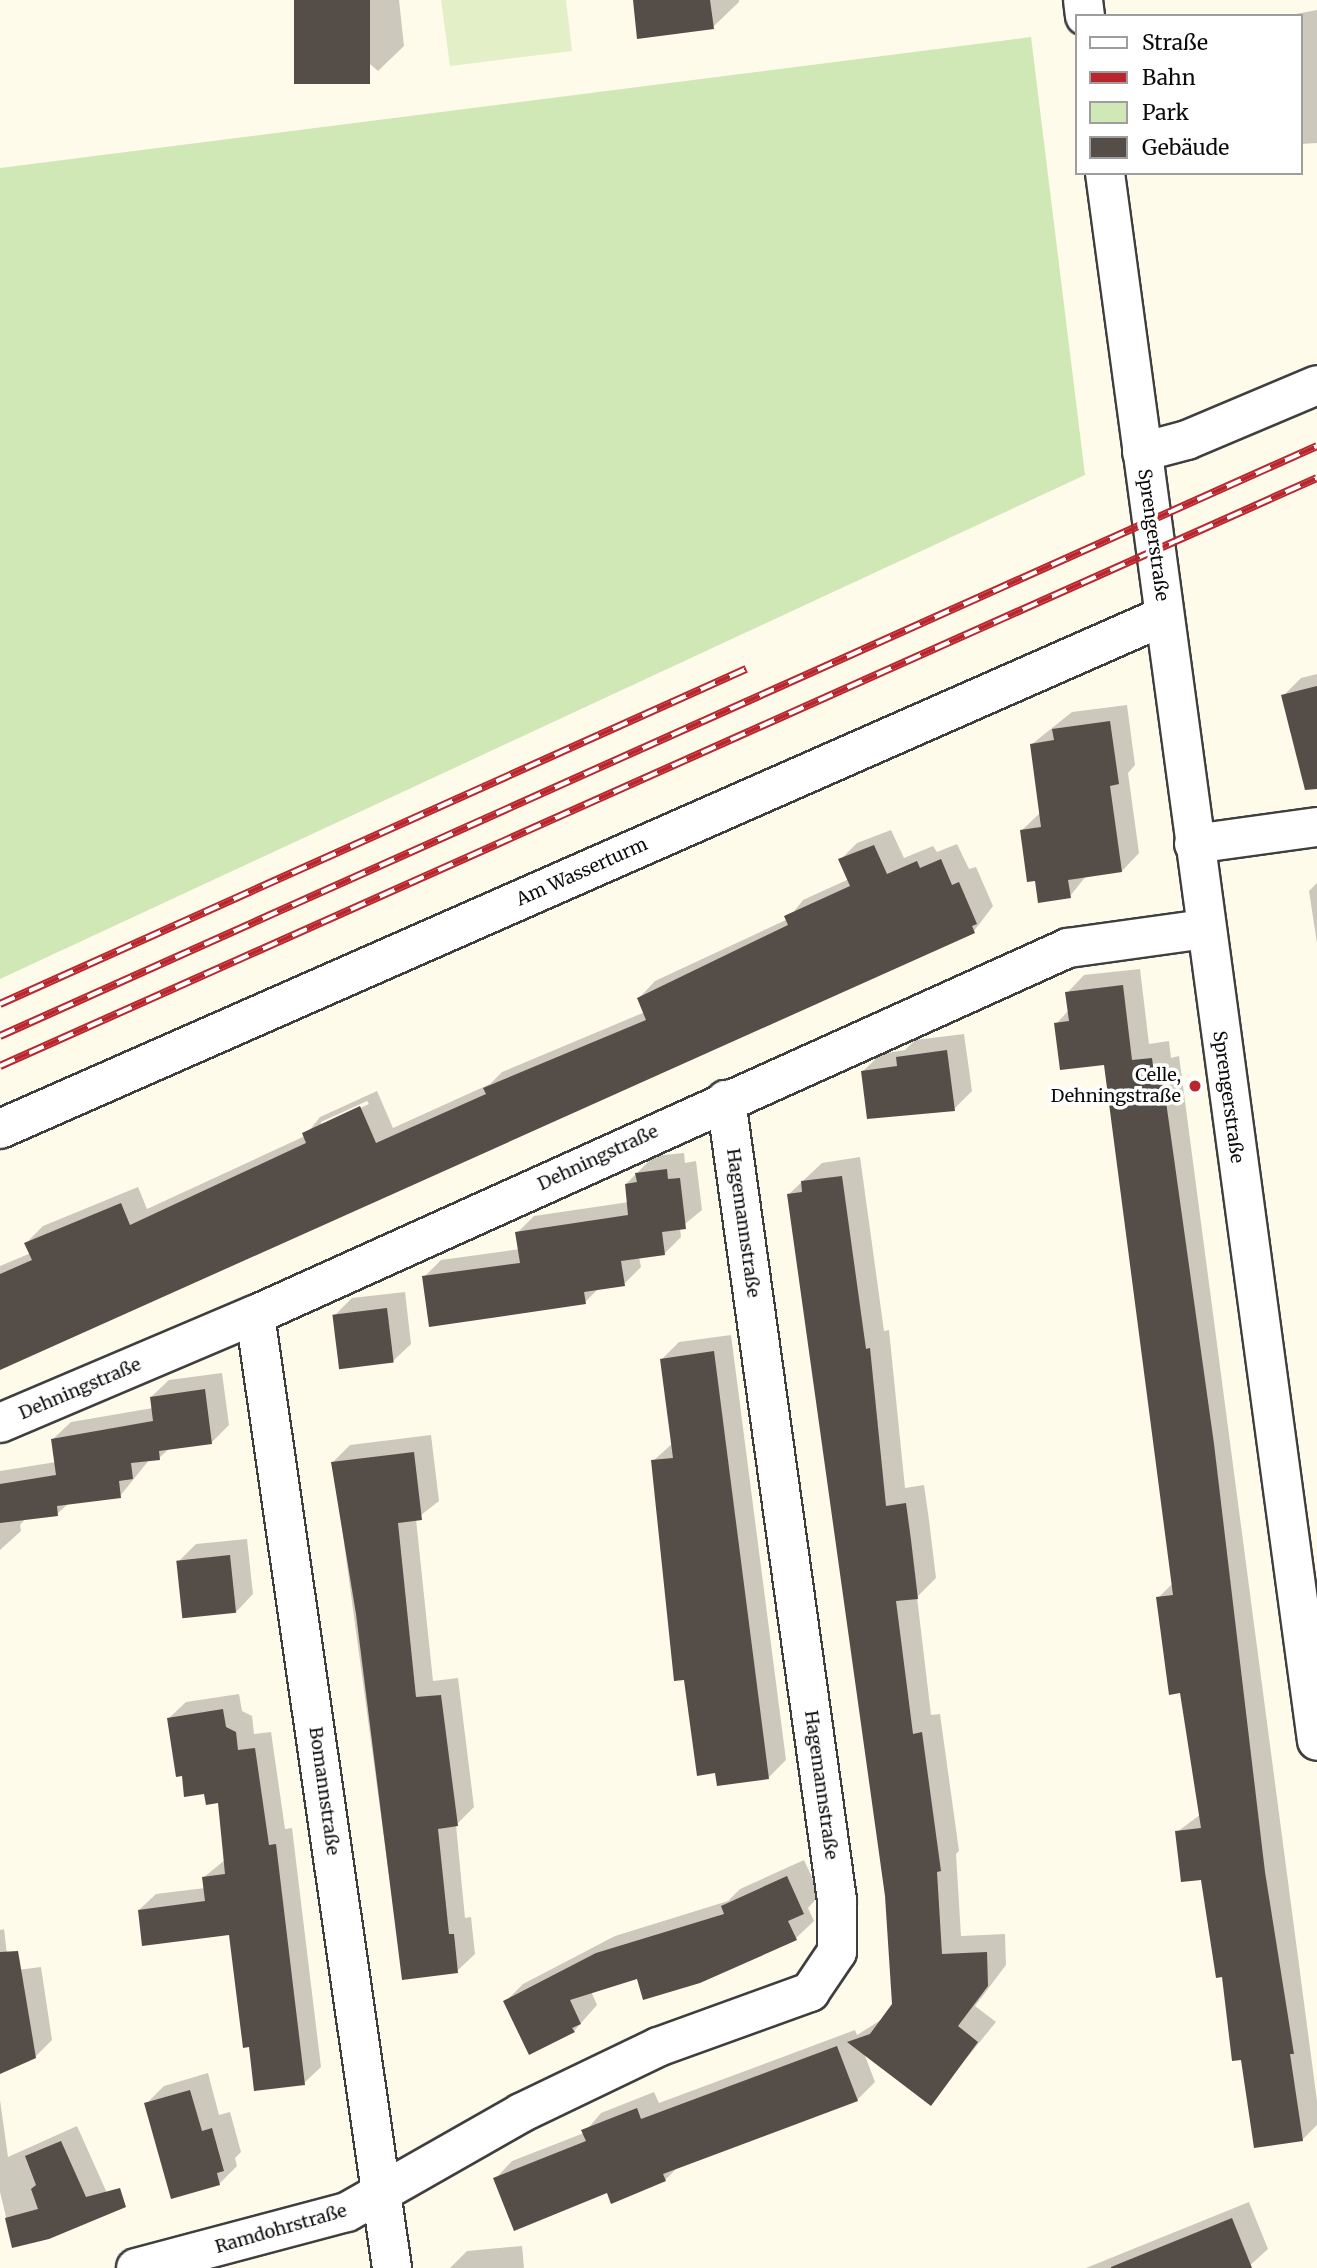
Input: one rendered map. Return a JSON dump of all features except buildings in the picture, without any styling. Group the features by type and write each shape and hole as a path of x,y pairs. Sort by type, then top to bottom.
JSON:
{"street":[{"name":"Sprengerstraße","path":"1105,175 1205,929 1317,1741"},
{"name":"Sprengerstraße","path":"1142,452 1187,440 1317,385"},
{"name":"Am Wasserturm","path":"0,1129 1164,616"},
{"path":"1195,844 1317,827"},
{"name":"Dehningstraße","path":"0,1423 255,1315 726,1100 1068,948 1205,929"},
{"name":"Hagemannstraße","path":"383,2195 521,2113 658,2046 810,1992 837,1952 838,1900 726,1100"},
{"name":"Bomannstraße","path":"255,1315 392,2268"},
{"name":"Ramdohrstraße","path":"136,2268 347,2212 383,2195"}],"green space":[{"path":"441,0 566,0 572,51 450,66"},
{"path":"1031,37 1085,475 0,979 0,168"}],"railway":[{"path":"0,1036 1317,446"},
{"path":"0,1066 1317,478"},
{"path":"0,1004 746,669"}],"place":[{"name":"Celle, Dehningstraße","path":"1195,1086"}]}
